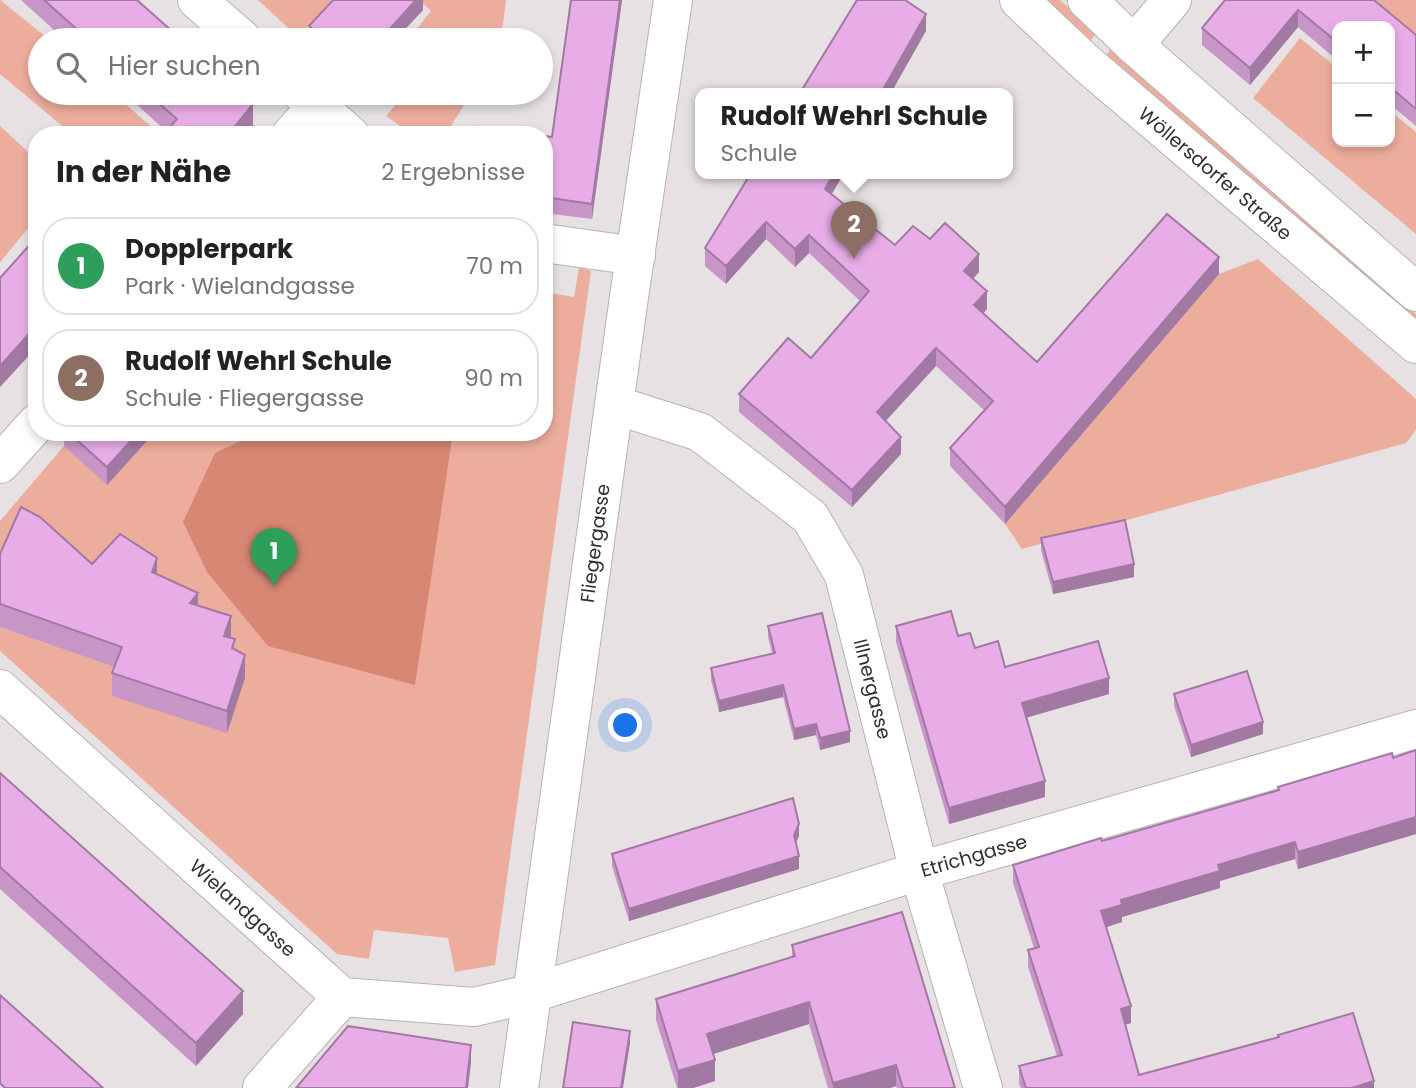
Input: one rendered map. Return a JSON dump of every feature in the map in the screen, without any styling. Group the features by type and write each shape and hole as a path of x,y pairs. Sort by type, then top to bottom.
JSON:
{"street":[{"path":"197,0 229,28"},
{"name":"Fliegergasse","path":"519,1088 673,0"},
{"name":"Wöllersdorfer Straße","path":"1019,0 1086,63 1416,344"},
{"path":"1087,0 1134,45 1416,292"},
{"path":"1134,45 1172,0"},
{"path":"296,126 306,105"},
{"path":"316,105 340,126"},
{"path":"553,244 636,256"},
{"name":"Illnergasse","path":"615,405 700,432 810,517 844,575 919,871 983,1088"},
{"path":"0,464 28,433"},
{"name":"Wielandgasse","path":"0,690 342,997"},
{"name":"Etrichgasse","path":"533,993 919,871 1416,729"},
{"path":"262,1088 342,997 474,1007 533,993"}],"shaded area":[{"path":"0,0 35,28 28,28 28,97 0,74"},
{"path":"258,0 331,0 307,28 288,28"},
{"path":"419,0 506,0 502,28 418,28 431,11"},
{"path":"1046,0 1060,0 1096,33 1091,40"},
{"path":"1370,0 1416,0 1416,38"},
{"path":"1300,38 1332,64 1332,147 1395,147 1395,115 1416,132 1416,234 1253,98"},
{"path":"1113,47 1416,314 1416,326 1105,56"},
{"path":"37,105 126,105 151,126 62,126"},
{"path":"396,105 464,105 451,126 400,126 386,116"},
{"path":"0,126 28,152 28,229 0,262"},
{"path":"1258,259 1416,399 1416,430 1406,443 1022,549 1005,524 1219,274"},
{"path":"579,267 591,271 495,965 455,972 448,938 374,930 369,959 337,954 0,651 0,521 68,441 553,441 553,294 574,297"},
{"path":"241,441 452,441 415,685 268,646 207,572 183,522 215,453"}],"building":[{"path":"44,0 137,0 168,28 76,28"},
{"path":"333,0 416,0 391,28 309,26"},
{"path":"571,0 620,0 592,204 553,198 553,130"},
{"path":"857,0 905,0 926,14 884,88 803,88"},
{"path":"1225,0 1374,0 1416,35 1416,109 1395,91 1395,21 1332,21 1332,38 1298,10 1250,68 1202,28"},
{"path":"161,105 252,105 235,126 171,126 177,119"},
{"path":"747,179 831,179 825,189 895,245 913,226 930,239 945,223 979,254 964,271 987,291 974,305 1037,362 1167,214 1219,257 1005,507 950,448 993,401 936,348 877,412 901,437 852,490 739,394 788,338 811,358 869,291 809,235 795,249 766,222 726,266 705,248"},
{"path":"28,247 28,335 0,366 0,278"},
{"path":"78,441 131,441 107,467"},
{"path":"21,507 40,517 92,564 120,534 157,558 152,572 198,593 190,603 231,616 224,636 235,639 232,648 245,655 227,711 112,673 122,647 0,604 0,554"},
{"path":"1125,520 1134,564 1053,582 1041,538"},
{"path":"951,611 958,636 970,633 975,648 998,641 1005,667 1098,641 1109,678 1022,703 1045,781 949,808 896,626"},
{"path":"822,613 850,731 820,738 816,724 794,729 783,685 719,701 711,668 775,653 768,626"},
{"path":"1247,671 1263,722 1191,745 1174,694"},
{"path":"1416,750 1416,817 1298,852 1295,842 1218,865 1220,871 1121,900 1122,905 1101,911 1131,1006 1121,1009 1139,1075 1279,1037 1278,1035 1353,1013 1374,1081 1352,1088 1026,1088 1019,1066 1062,1055 1028,950 1039,947 1013,865 1101,838 1102,841 1279,790 1278,787 1392,753 1393,758"},
{"path":"0,773 243,991 196,1043 0,867"},
{"path":"793,798 799,824 794,835 799,856 629,909 612,854"},
{"path":"902,912 955,1088 903,1088 896,1065 833,1083 809,1002 707,1034 715,1060 678,1071 656,999 795,956 792,945"},
{"path":"0,995 103,1088 5,1088 0,1083"},
{"path":"573,1022 630,1031 621,1088 563,1088"},
{"path":"348,1026 471,1045 466,1088 296,1088"}],"place":[{"name":"Rudolf Wehrl Schule","path":"854,259"},
{"name":"Dopplerpark","path":"274,586"}]}
